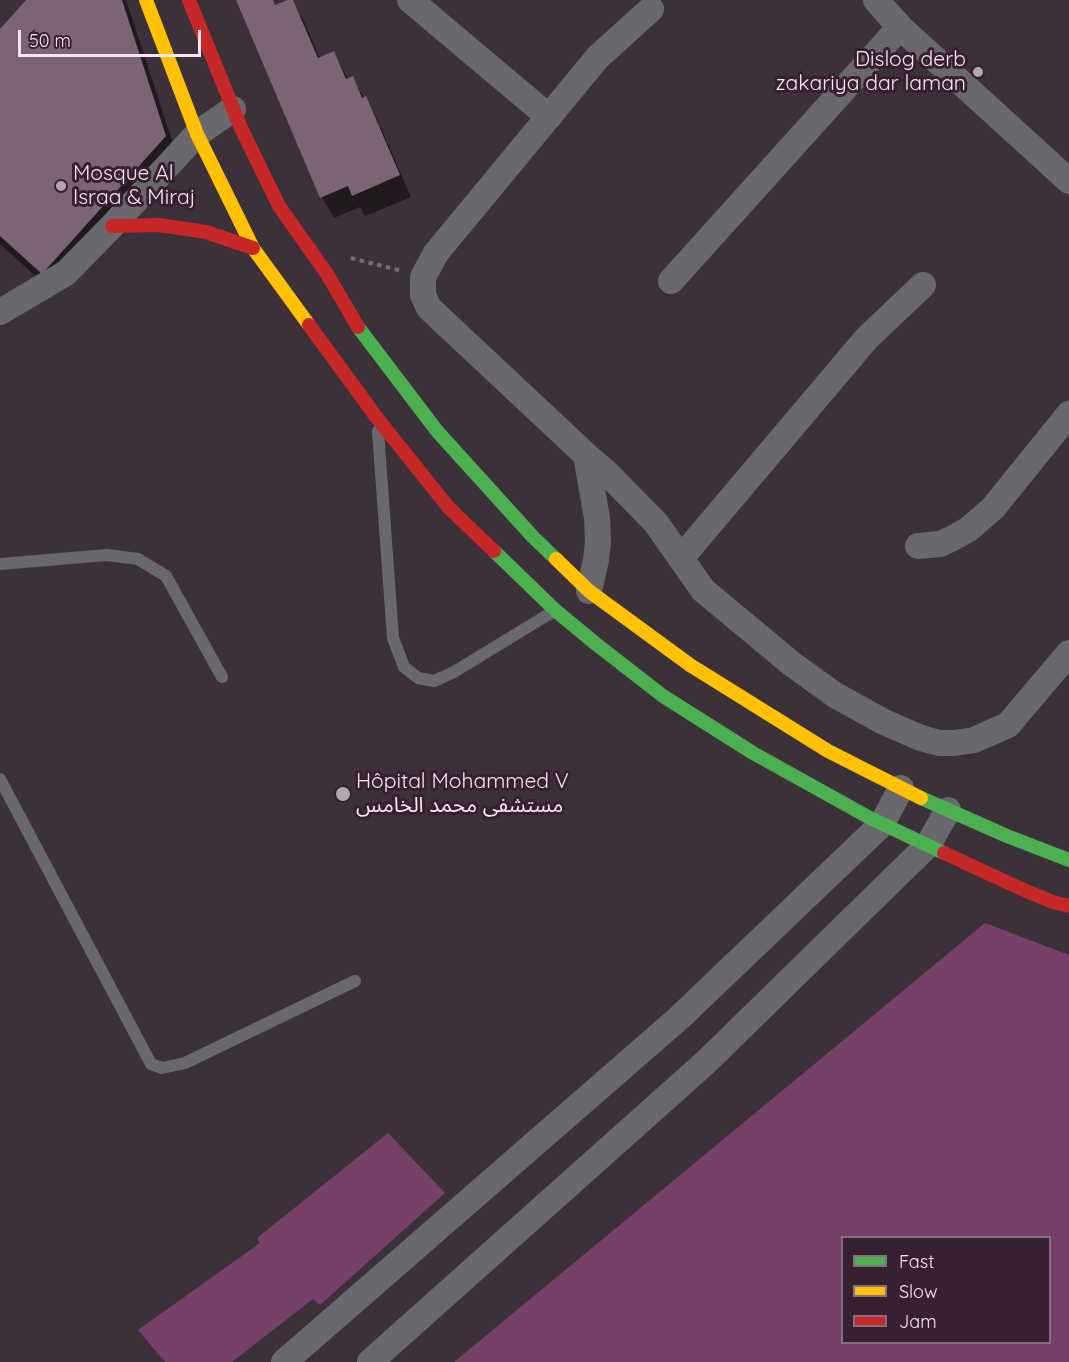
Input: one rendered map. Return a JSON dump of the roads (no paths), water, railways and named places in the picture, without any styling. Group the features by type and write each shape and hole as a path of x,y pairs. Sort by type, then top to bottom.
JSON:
{"street":[{"path":"146,0 197,134 253,248 377,418 449,508 555,610 663,696 753,753 882,824 1026,891 1069,906"},
{"path":"189,0 233,108 279,206 327,274 360,330 438,431 532,537 589,591 690,665 828,751 901,789 1006,836 1069,860"},
{"path":"410,0 549,117"},
{"path":"876,0 900,27 1069,181"},
{"path":"651,9 598,57 436,254 423,276 423,295 429,308 607,473 656,523 703,590 792,664 834,695 884,722 939,743 974,740 1008,725 1069,653"},
{"path":"671,281 900,27"},
{"path":"5,302 66,273 197,134 233,108"},
{"path":"112,226 159,225 197,230 253,248"},
{"path":"681,558 867,338 923,285"},
{"path":"918,546 940,544 969,529 993,508 1069,414"},
{"path":"586,454 595,498 598,530 596,560 589,591"},
{"path":"284,1362 679,1018 882,824 901,789"},
{"path":"370,1362 705,1063 928,845 948,810"}],"lane":[{"path":"377,418 393,638 404,667 418,678 434,681 454,672 555,610"},
{"path":"0,564 107,555 138,559 166,576 222,676"},
{"path":"0,779 151,1064 162,1068 185,1063 355,981"}],"place":[{"name":"Dislog derb zakariya dar laman","path":"978,72"},
{"name":"Mosque Al Israa & Miraj","path":"61,186"},
{"name":"Hôpital Mohammed V مستشفى محمد الخامس","path":"343,794"}]}
